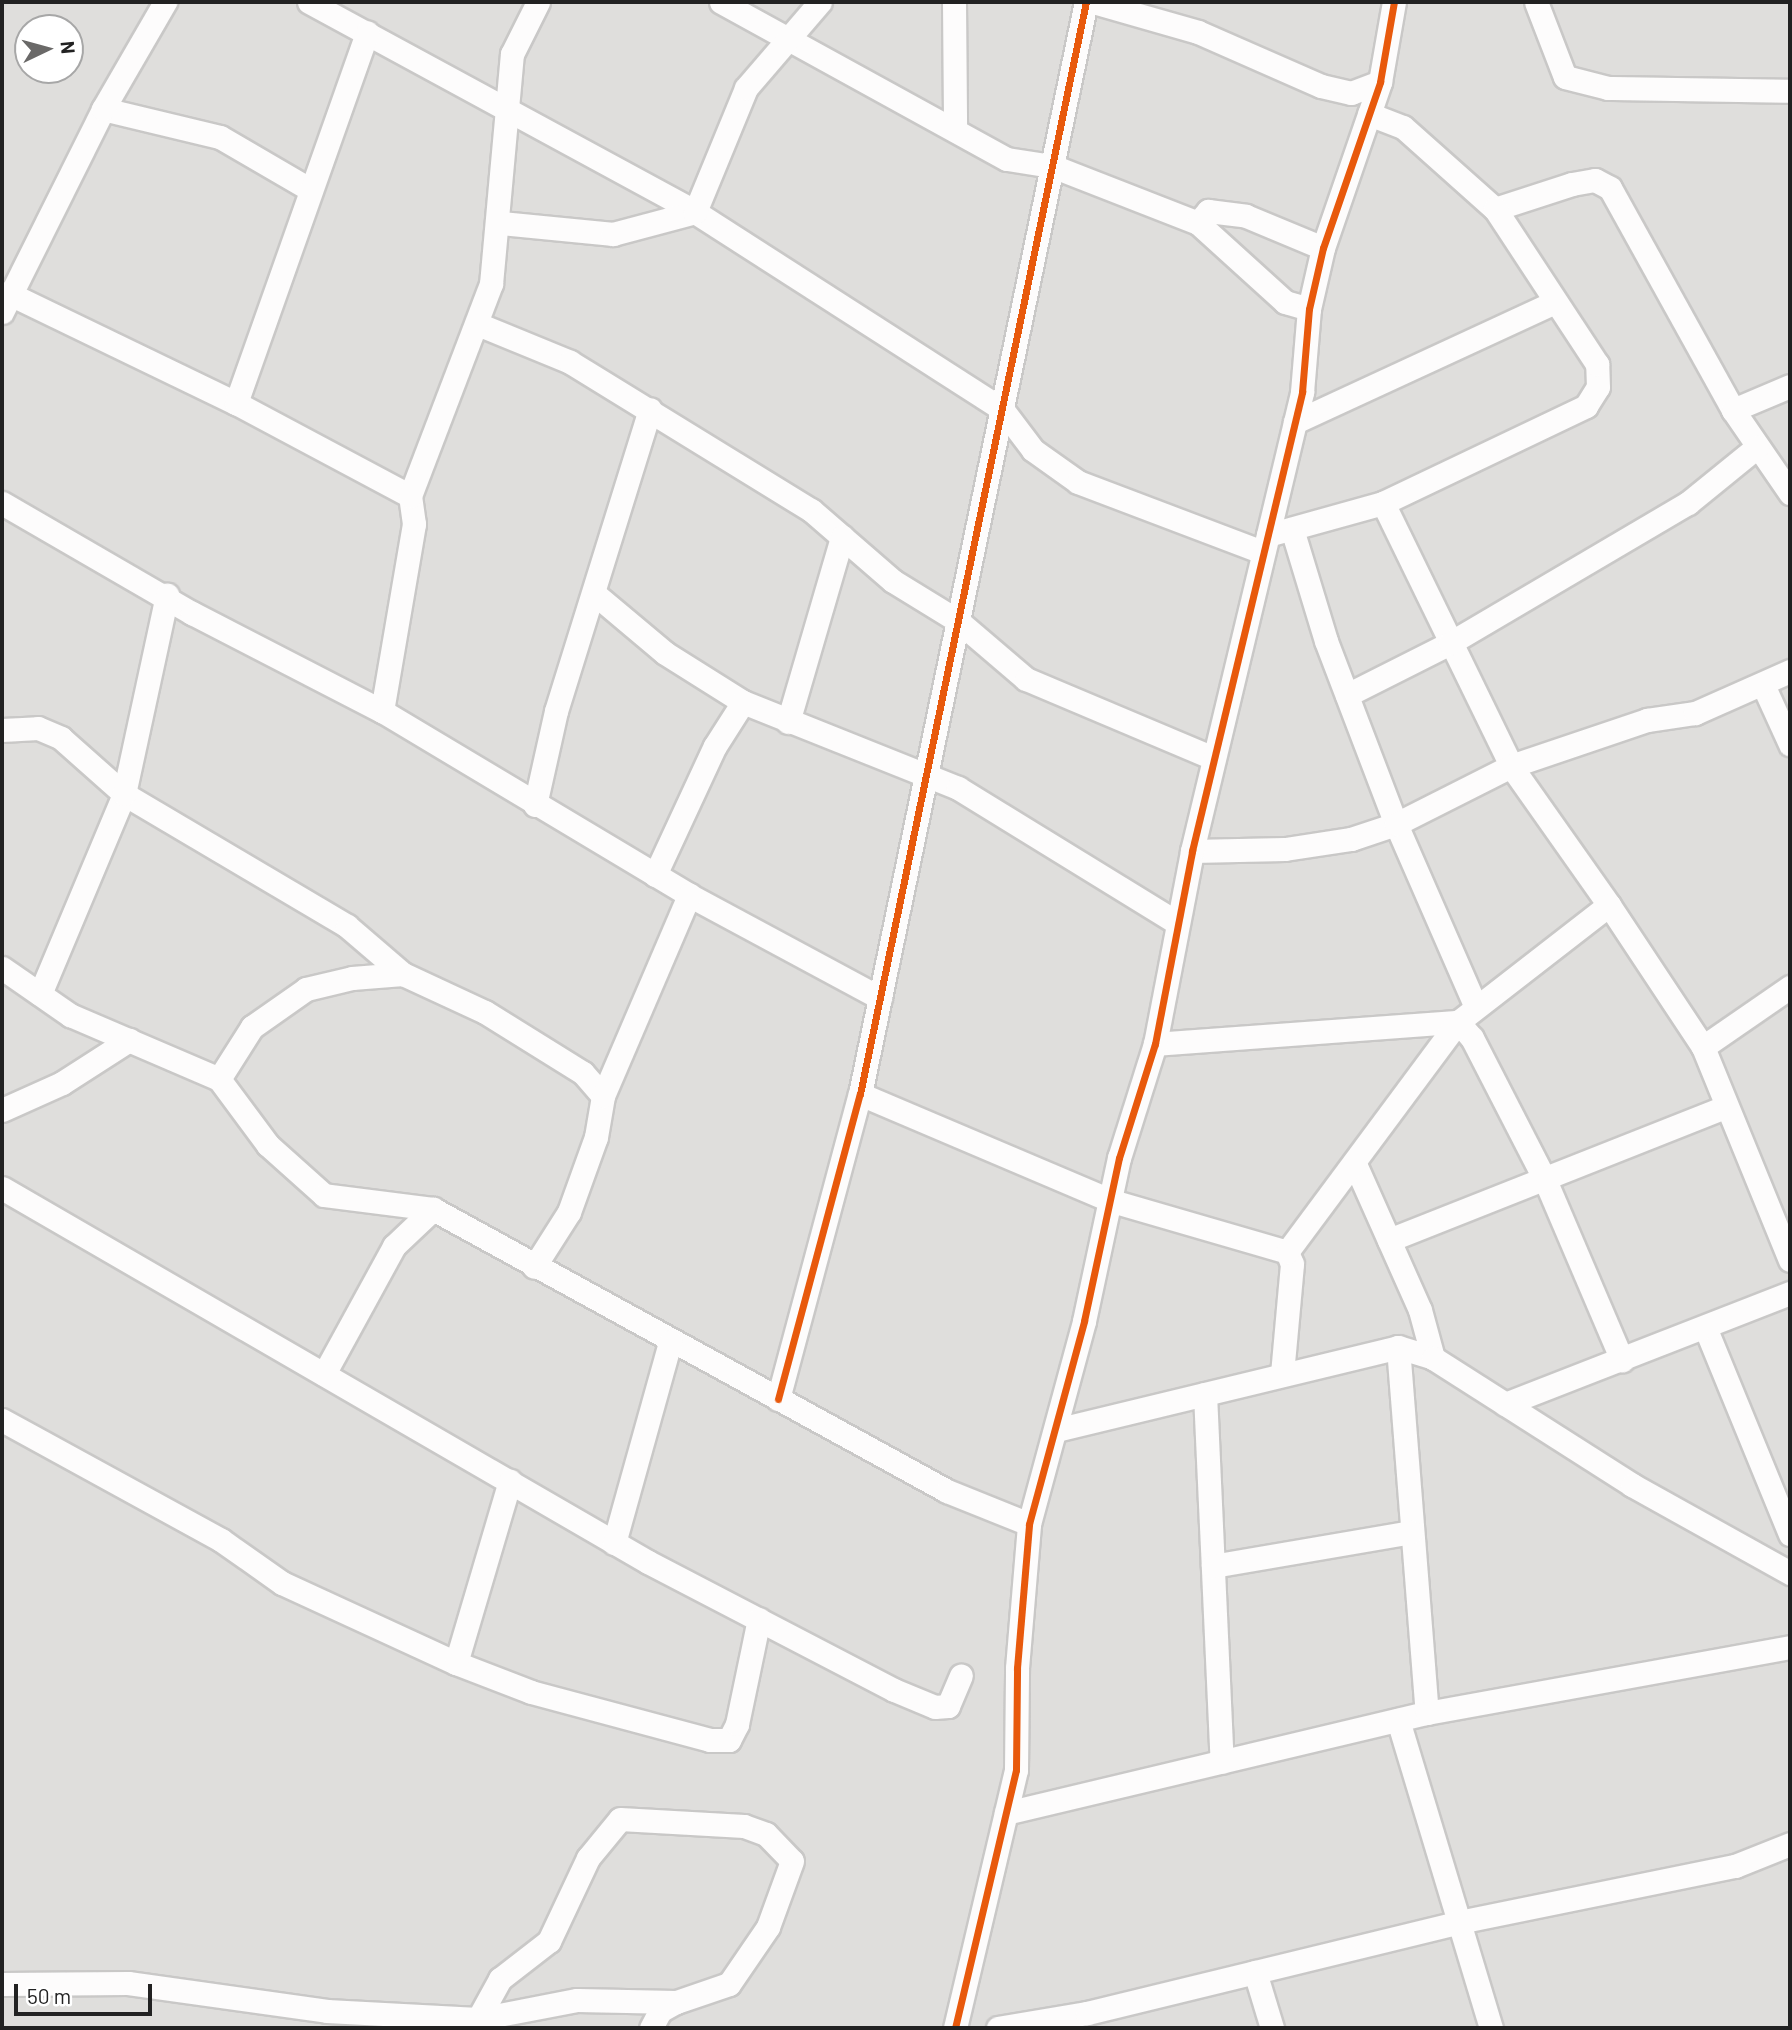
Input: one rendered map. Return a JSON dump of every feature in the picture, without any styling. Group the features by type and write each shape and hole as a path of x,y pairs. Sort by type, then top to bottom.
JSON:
{"street":[{"path":"165,2 103,109 5,303 236,403 410,496"},
{"path":"309,2 695,212 1002,409 1033,450 1078,482 1265,543 1292,529 1383,503 1586,406 1598,387 1597,364 1495,209 1403,127 1369,114"},
{"path":"382,711 414,524 410,496 480,325 501,223 512,54 538,2"},
{"path":"721,2 789,35 1007,159 1052,166 1198,223 1285,302 1309,309"},
{"path":"695,212 746,88 820,2"},
{"path":"954,2 955,129"},
{"path":"778,1399 860,1094 1086,2"},
{"path":"1093,2 1198,32 1321,86 1351,93 1380,82"},
{"path":"955,2028 1016,1770 1017,1668 1029,1524 1056,1430 1112,1201 1119,1158 1155,1044 1176,922 1295,422 1309,309 1323,248 1380,82 1394,2"},
{"path":"1536,2 1565,77 1608,89 1790,91"},
{"path":"236,403 367,33"},
{"path":"103,109 220,137 311,190"},
{"path":"1495,209 1572,184 1595,180 1611,188 1733,410 1790,493"},
{"path":"1198,223 1209,211 1246,216 1323,248"},
{"path":"501,223 613,234 695,212"},
{"path":"1295,422 1555,302"},
{"path":"480,325 570,362 811,510 893,580 958,621 1026,679 1213,758"},
{"path":"1733,410 1790,386"},
{"path":"535,806 556,711 596,595 650,409"},
{"path":"1347,695 1450,643 1688,503 1757,447"},
{"path":"2,503 167,595 192,613 382,711 535,806 689,895 880,998"},
{"path":"1383,503 1511,766 1703,1047 1725,1107 1790,1260"},
{"path":"1292,529 1347,695 1396,824 1475,1005"},
{"path":"788,722 842,537"},
{"path":"40,994 124,794 167,595"},
{"path":"596,595 665,653 743,702 890,765 926,775 1176,922"},
{"path":"1192,851 1285,849 1351,839 1396,824 1511,766 1647,720 1695,713 1764,687 1790,671"},
{"path":"1764,687 1790,744"},
{"path":"655,875 715,746 743,702"},
{"path":"2,730 38,729 61,738 124,794 347,926 403,974 485,1012 583,1073 603,1096"},
{"path":"534,1267 569,1212 596,1137 603,1096 689,895"},
{"path":"1287,1252 1458,1022 1475,1005 1608,905"},
{"path":"2,968 70,1015 219,1079 293,1173 324,1195 433,1209 670,1342 947,1491 1029,1524"},
{"path":"219,1079 252,1027 306,989 352,978 403,974"},
{"path":"1703,1047 1790,988"},
{"path":"1155,1044 1458,1022"},
{"path":"1458,1022 1472,1038 1546,1182 1622,1360"},
{"path":"2,1110 62,1083 130,1040"},
{"path":"860,1094 1112,1201 1287,1252"},
{"path":"1389,1240 1546,1182 1725,1107"},
{"path":"1355,1164 1420,1310 1433,1358"},
{"path":"2,1188 614,1542 759,1619 935,1707 948,1706 961,1676"},
{"path":"324,1374 394,1245 433,1209"},
{"path":"1282,1374 1292,1264 1287,1252"},
{"path":"1505,1404 1790,1293"},
{"path":"1705,1326 1790,1534"},
{"path":"614,1542 670,1342"},
{"path":"1056,1430 1398,1347 1433,1358 1632,1485 1790,1573"},
{"path":"1398,1347 1427,1713"},
{"path":"1205,1394 1222,1762"},
{"path":"2,1420 221,1540 282,1583 456,1663 531,1692 710,1740 729,1740 759,1619"},
{"path":"456,1663 510,1481"},
{"path":"1213,1566 1411,1532"},
{"path":"1006,1813 1427,1713 1790,1647"},
{"path":"1398,1720 1491,2028"},
{"path":"478,2019 500,1979 549,1941 588,1858 620,1819 744,1826 766,1834 792,1861 768,1927 729,1984 676,2002 660,2011 652,2028"},
{"path":"998,2028 1089,2021 1255,1972 1459,1922 1735,1867 1790,1844"},
{"path":"1255,1972 1272,2028"},
{"path":"2,1984 128,1983 327,2011 377,2021 478,2019 577,2000 676,2002"}],"shaded area":[{"path":"2,2 1790,2 1790,2028 2,2028"}],"cycle path":[{"path":"778,1399 860,1094 1086,2"},
{"path":"955,2028 1016,1770 1017,1668 1029,1524 1084,1321 1119,1158 1155,1044 1192,851 1302,392 1309,309 1323,248 1380,82 1394,2"}]}
